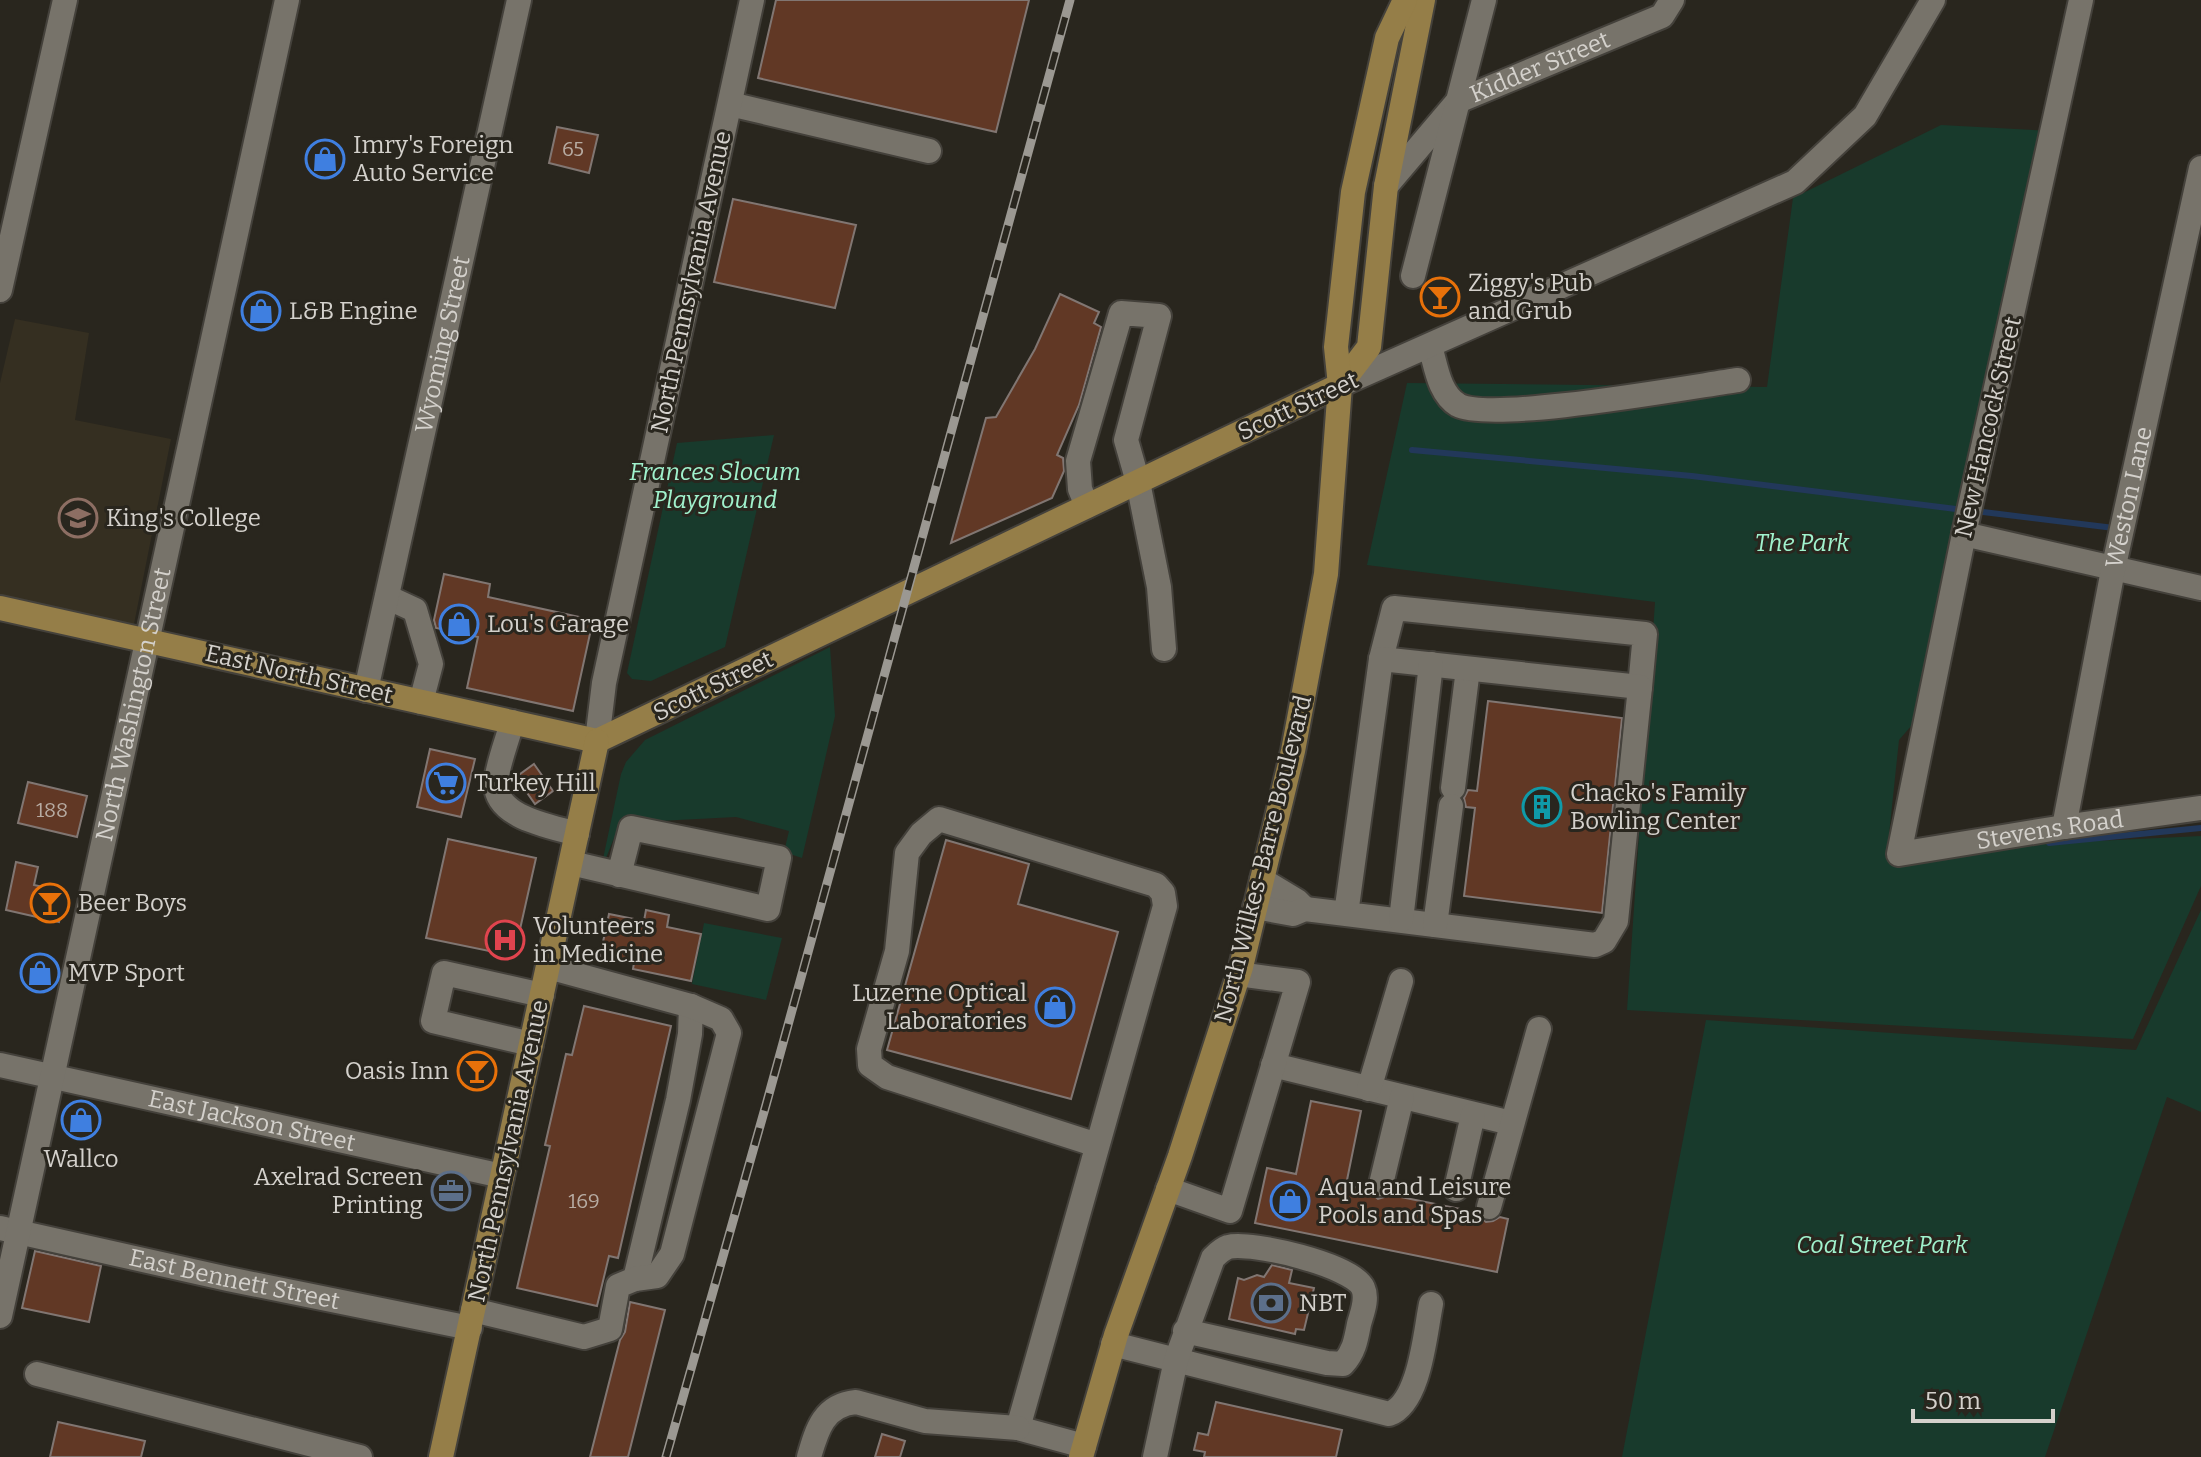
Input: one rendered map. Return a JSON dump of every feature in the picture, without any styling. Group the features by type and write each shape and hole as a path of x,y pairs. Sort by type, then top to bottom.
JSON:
{"main road":[{"name":"North Wilkes-Barre Boulevard","path":"1083,1452 1113,1344 1168,1189 1238,974 1293,751 1326,574 1340,385 1336,347 1353,192 1387,38 1405,0"},
{"path":"1340,385 1369,347 1386,186 1423,0"},
{"name":"Scott Street","path":"597,741 1340,385"},
{"name":"East North Street","path":"0,608 597,741"},
{"name":"North Pennsylvania Avenue","path":"441,1457 597,741"}],"street":[{"path":"0,290 65,0"},
{"name":"North Washington Street","path":"0,1316 9,1230 51,1076 287,0"},
{"name":"Wyoming Street","path":"366,690 519,0"},
{"name":"North Pennsylvania Avenue","path":"597,741 604,683 752,0"},
{"path":"1413,276 1484,0"},
{"name":"Kidder Street","path":"1386,186 1458,101 1662,16 1672,0"},
{"name":"Scott Street","path":"1340,385 1795,182 1865,116 1933,0"},
{"name":"New Hancock Street","path":"1899,854 1964,534 2081,0"},
{"path":"730,104 929,151"},
{"name":"Weston Lane","path":"2064,827 2113,570 2201,168"},
{"path":"1087,506 1080,489 1078,461 1121,313 1159,316 1126,440 1138,482 1159,587 1164,649"},
{"path":"1430,346 1445,394 1456,404 1472,410 1517,410 1738,380"},
{"path":"1964,534 2201,588"},
{"path":"387,597 415,610 431,664 421,702"},
{"path":"1255,907 1293,914 1305,909 1595,945 1609,935 1616,921 1645,634 1394,608 1381,659 1346,914"},
{"path":"1381,659 1640,687"},
{"path":"1401,920 1431,664"},
{"path":"1435,925 1468,669"},
{"path":"512,722 496,784 500,800 508,811 577,834"},
{"name":"Stevens Road","path":"1899,854 2201,808"},
{"path":"1018,1428 1165,906 1163,893 1156,885 939,819 921,834 907,853 897,951 869,1049 870,1065 887,1077 1097,1145"},
{"path":"571,863 619,875 768,909 779,858 631,828 619,875"},
{"path":"1262,880 1305,909"},
{"path":"548,967 691,1006 721,1019 729,1033 672,1254 657,1276 635,1279 678,1100 690,1034 691,1006"},
{"path":"531,1044 433,1021 444,973 542,995"},
{"path":"1168,1189 1230,1211 1298,982 1238,974"},
{"path":"1369,1089 1401,981"},
{"path":"1489,1207 1539,1029"},
{"name":"East Jackson Street","path":"0,1065 502,1176"},
{"path":"1273,1065 1511,1123"},
{"path":"1381,1184 1402,1097"},
{"path":"1456,1189 1473,1115"},
{"name":"East Bennett Street","path":"9,1230 228,1279 584,1337 610,1329 618,1286 635,1279"},
{"path":"1155,1457 1176,1360 1185,1331 1213,1258 1230,1246 1298,1255 1353,1276 1363,1287 1365,1300 1352,1353 1343,1364 1185,1331"},
{"path":"1113,1344 1389,1414 1407,1401 1415,1380 1431,1304"},
{"path":"37,1374 360,1457"},
{"path":"809,1457 821,1421 837,1407 856,1402 925,1421 1018,1428 1083,1452"}],"shaded area":[{"name":"King's College","path":"15,319 89,333 75,420 171,439 134,624 0,596 0,383"}],"green space":[{"name":"The Park","path":"1941,125 2051,131 1931,703 1899,740 1888,844 1925,849 2201,836 2201,886 2133,1039 1627,1010 1655,602 1367,565 1407,383 1767,387 1793,198"},
{"name":"Frances Slocum Playground","path":"774,435 725,647 651,681 632,679 627,673 677,443"},
{"path":"830,647 835,716 802,858 784,852 789,831 736,817 620,823 600,873 621,774 626,762 645,740"},
{"name":"Coal Street Park","path":"2201,910 2201,1112 2167,1097 2045,1457 1622,1457 1706,1020 2136,1050"},
{"path":"704,923 782,938 766,1000 692,984"}],"building":[{"path":"776,0 1029,0 996,132 758,78"},
{"path":"557,127 598,135 589,173 549,163"},
{"path":"733,199 856,225 835,308 714,282"},
{"path":"1060,294 1099,312 1094,323 1101,327 1079,405 1057,455 1063,458 1064,471 1052,498 951,543 986,418 996,417 1035,349"},
{"path":"444,574 490,584 488,597 593,620 573,711 467,688 478,637 436,628 434,620"},
{"name":"Chacko's Family Bowling Center","path":"1488,701 1622,718 1602,913 1464,896 1475,808 1466,807 1464,798 1468,790 1477,791"},
{"name":"Turkey Hill","path":"430,749 475,759 461,817 417,807"},
{"name":"Turkey Hill","path":"534,764 553,791 535,804 516,777"},
{"path":"28,782 87,796 77,837 18,823"},
{"path":"448,839 536,858 514,956 426,938"},
{"path":"946,840 1029,864 1018,904 1118,932 1071,1099 887,1050"},
{"path":"16,862 38,867 34,885 66,892 59,922 6,910"},
{"path":"646,910 669,915 667,927 701,934 691,981 633,969 634,963 600,956 609,914 644,921"},
{"path":"584,1006 671,1026 618,1258 609,1256 597,1306 517,1288 550,1146 545,1145 566,1054 572,1055"},
{"path":"1311,1101 1361,1111 1346,1185 1367,1190 1378,1199 1391,1195 1475,1212 1486,1222 1500,1217 1508,1219 1497,1272 1255,1223 1267,1168 1296,1174"},
{"path":"35,1251 101,1266 89,1322 22,1308"},
{"name":"NBT","path":"1272,1265 1292,1270 1289,1283 1314,1288 1304,1330 1296,1329 1295,1334 1229,1319 1238,1278 1264,1277"},
{"path":"630,1302 665,1310 628,1457 590,1457 620,1340 625,1332"},
{"path":"1216,1402 1342,1430 1336,1457 1204,1457 1205,1452 1194,1450 1198,1433 1208,1435"},
{"path":"58,1422 145,1441 141,1457 50,1457"},
{"path":"882,1434 905,1441 900,1457 875,1457"}],"waterway":[{"path":"1412,450 1692,476 1964,510"},
{"path":"1975,511 2114,528"},
{"path":"2050,836 2049,843 2201,828"}],"railway":[{"path":"666,1457 1070,0"}],"place":[{"name":"Imry's Foreign Auto Service","path":"325,159"},
{"name":"Ziggy's Pub and Grub","path":"1440,297"},
{"name":"L&B Engine","path":"261,311"},
{"name":"King's College","path":"78,518"},
{"name":"Lou's Garage","path":"459,624"},
{"name":"Turkey Hill","path":"446,783"},
{"name":"Chacko's Family Bowling Center","path":"1542,807"},
{"name":"Beer Boys","path":"50,903"},
{"name":"Volunteers in Medicine","path":"505,940"},
{"name":"MVP Sport","path":"40,973"},
{"name":"Luzerne Optical Laboratories","path":"1055,1007"},
{"name":"Oasis Inn","path":"477,1071"},
{"name":"Wallco","path":"81,1120"},
{"name":"Axelrad Screen Printing","path":"451,1191"},
{"name":"Aqua and Leisure Pools and Spas","path":"1290,1201"},
{"name":"NBT","path":"1271,1303"}]}
